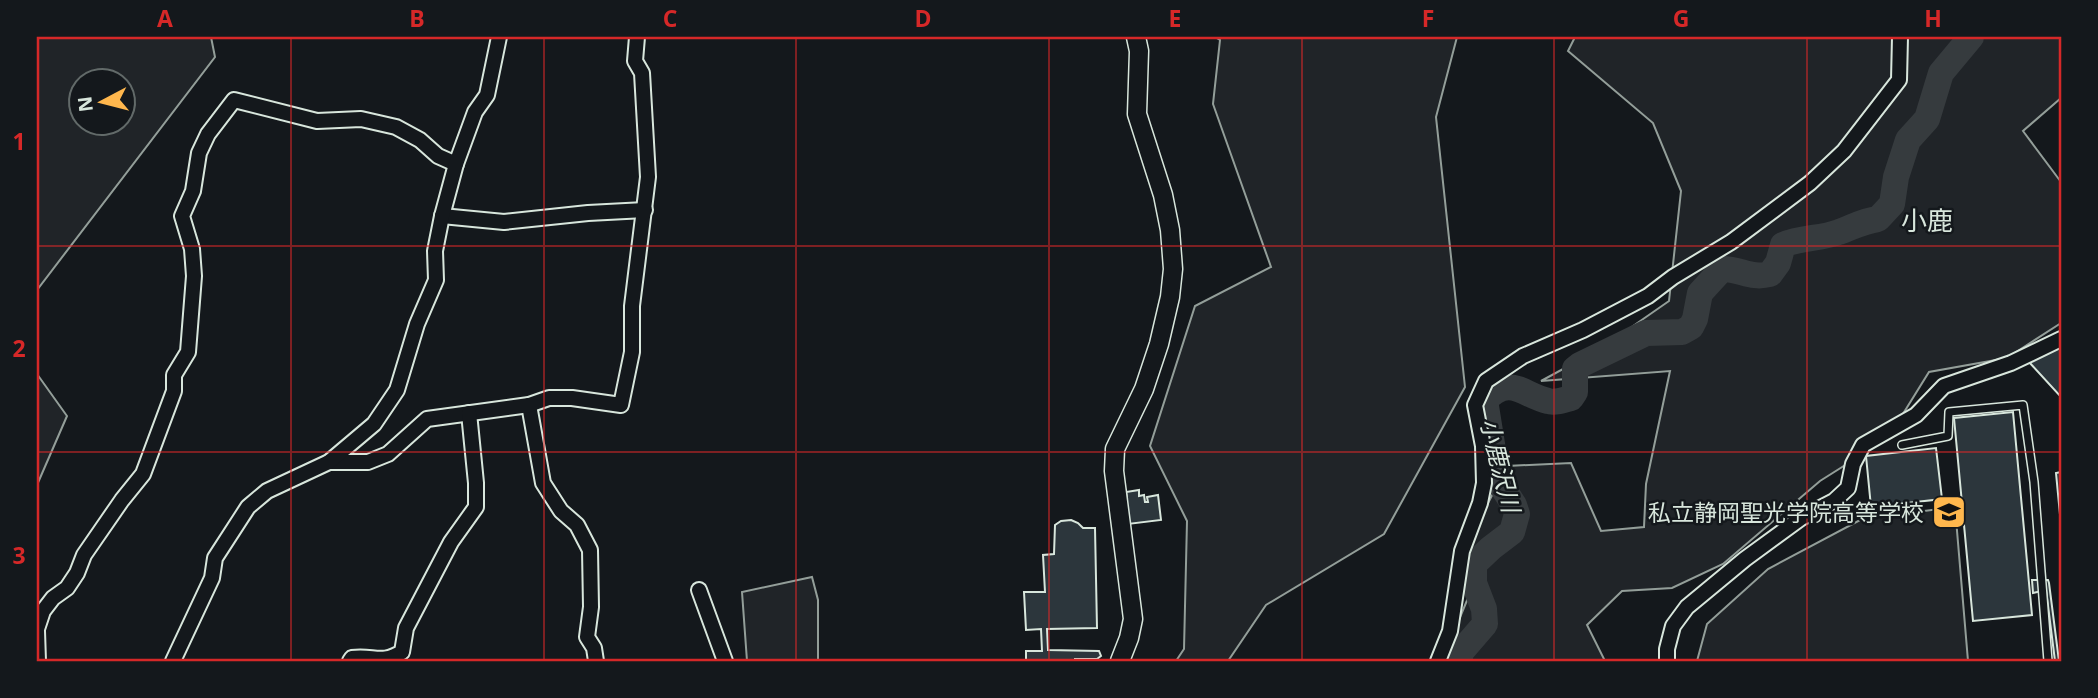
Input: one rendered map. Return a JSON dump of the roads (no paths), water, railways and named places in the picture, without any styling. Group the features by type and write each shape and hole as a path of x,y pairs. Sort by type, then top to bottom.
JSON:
{"street":[{"path":"173,661 212,578 215,558 248,507 267,491 329,462 374,424 397,390 417,324 436,280 435,251 442,216 456,164 475,112 487,95 499,37"},
{"path":"329,462 368,462 388,454 427,419 529,405 549,398 572,398 621,405 632,352 632,306 648,177 642,73 635,61 637,37"},
{"path":"1120,661 1133,619 1114,471 1115,449 1144,389 1159,344 1170,297 1173,269 1170,230 1163,195 1138,114 1139,51 1136,37"},
{"path":"1438,661 1450,631 1462,551 1480,503 1484,483 1483,446 1475,405 1486,381 1523,356 1583,330 1648,296 1673,277 1731,242 1810,183 1844,151 1899,80 1900,37"},
{"path":"38,661 37,630 43,611 78,573 84,555 143,474 174,391 174,375 188,352 194,276 192,249 182,216 193,191 199,153 208,134 234,100 317,121 361,119 396,127 420,140 438,156 456,164"},
{"path":"442,216 504,222 645,210"},
{"path":"1667,661 1673,626 1687,607 1745,559 1848,488 1853,464 1863,445 1916,415 1944,386 2011,363 2061,339"},
{"path":"529,405 543,483 561,510 577,525 590,550 591,607 587,637 594,648 596,661"},
{"path":"350,661 360,657 389,660 402,652 407,628 413,616 451,542 476,507 477,483 469,413"},
{"path":"699,590 725,661"}],"lane":[{"path":"1902,445 1948,436 1949,412 2023,405 2034,482 2048,661"}],"waterway":[{"name":"小鹿沢川","path":"1460,661 1460,653 1485,624 1484,609 1474,583 1474,564 1512,532 1517,514 1496,469 1485,400 1494,392 1510,387 1550,402 1571,398 1575,392 1575,369 1580,365 1646,333 1682,332 1691,327 1700,293 1722,269 1757,275 1770,274 1778,263 1783,245 1832,234 1878,219 1892,204 1896,177 1908,140 1927,119 1941,73 1971,37"}],"place":[{"name":"私立静岡聖光学院高等学校","path":"1949,512"}],"district":[{"name":"小鹿","path":"1927,220"}]}
